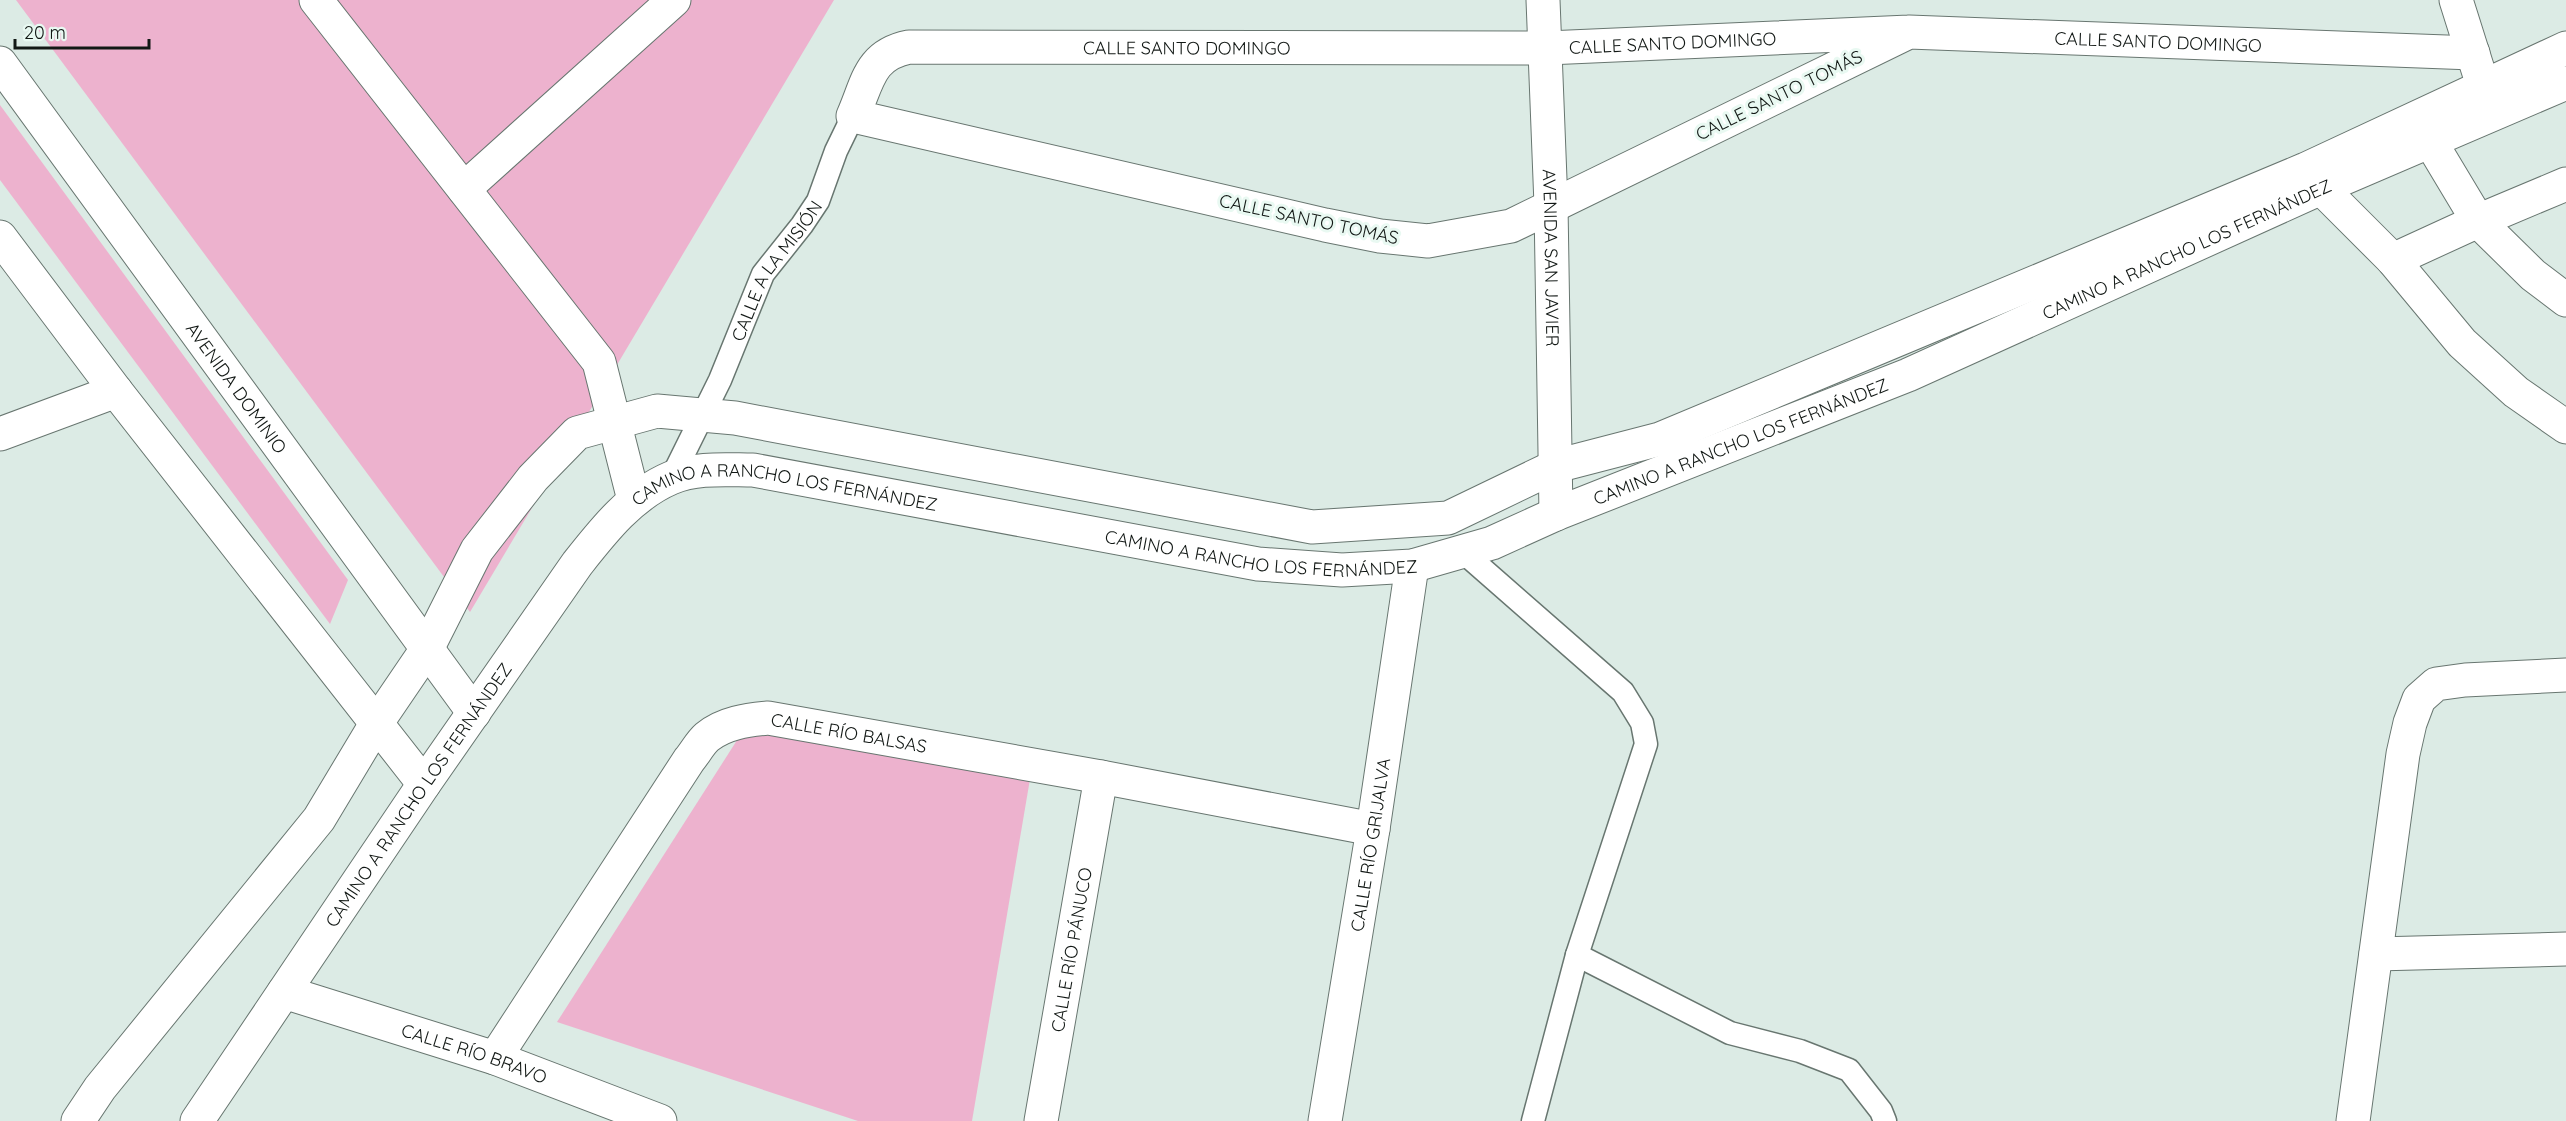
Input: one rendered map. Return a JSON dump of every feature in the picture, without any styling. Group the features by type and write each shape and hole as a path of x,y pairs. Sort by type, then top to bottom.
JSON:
{"street":[{"path":"316,0 599,362 634,500"},
{"path":"464,189 674,0"},
{"name":"AVENIDA SAN JAVIER","path":"1543,0 1547,48 1551,205 1556,514"},
{"path":"2456,0 2488,100"},
{"name":"CALLE SANTO DOMINGO","path":"877,62 892,50 909,47 1547,48 1909,32 2473,53"},
{"name":"CALLE SANTO TOMÁS","path":"853,116 1380,236 1428,241 1480,234 1511,226 1909,32"},
{"path":"78,1121 100,1088 319,819 376,723 427,649 477,550 533,478 577,433 657,411 735,418 1311,527 1448,518 1556,466 1671,435 2306,169 2488,100 2566,48"},
{"name":"CALLE A LA MISIÓN","path":"853,116 877,62"},
{"name":"AVENIDA DOMINIO","path":"0,63 474,713"},
{"name":"CAMINO A RANCHO LOS FERNÁNDEZ","path":"197,1121 424,784 577,564 604,530 634,500 672,477 710,470 753,470 1258,564 1342,570 1412,566 1492,543 1556,514 1908,375 2430,141 2488,100 2566,83"},
{"path":"2430,141 2478,221 2533,275 2566,300"},
{"path":"2393,260 2566,184"},
{"path":"2321,188 2393,260 2462,343 2516,392 2566,427"},
{"path":"0,237 116,392 424,784"},
{"path":"0,434 116,392"},
{"name":"CALLE RÍO GRIJALVA","path":"1325,1121 1373,829 1412,566"},
{"path":"2353,1121 2403,754 2410,723 2419,699 2436,684 2464,680 2566,675"},
{"name":"CALLE RÍO BALSAS","path":"495,1058 689,760 707,737 726,726 768,718 1101,777 1373,829"},
{"name":"CALLE RÍO PÁNUCO","path":"1041,1121 1101,777"},
{"path":"2376,954 2566,949"},
{"name":"CALLE RÍO BRAVO","path":"284,992 495,1058 660,1121"}],"lane":[{"name":"CALLE A LA MISIÓN","path":"672,477 720,380 763,274 818,201 836,151 853,116"},
{"path":"1462,551 1623,692 1642,723 1646,744 1577,955 1533,1121"},
{"path":"1577,955 1730,1033 1800,1051 1849,1070 1881,1111 1885,1121"}],"shaded area":[{"path":"16,0 834,0 470,612"},
{"path":"0,105 348,580 330,624 0,180"},
{"path":"748,723 1030,779 972,1121 858,1121 557,1022"}]}
